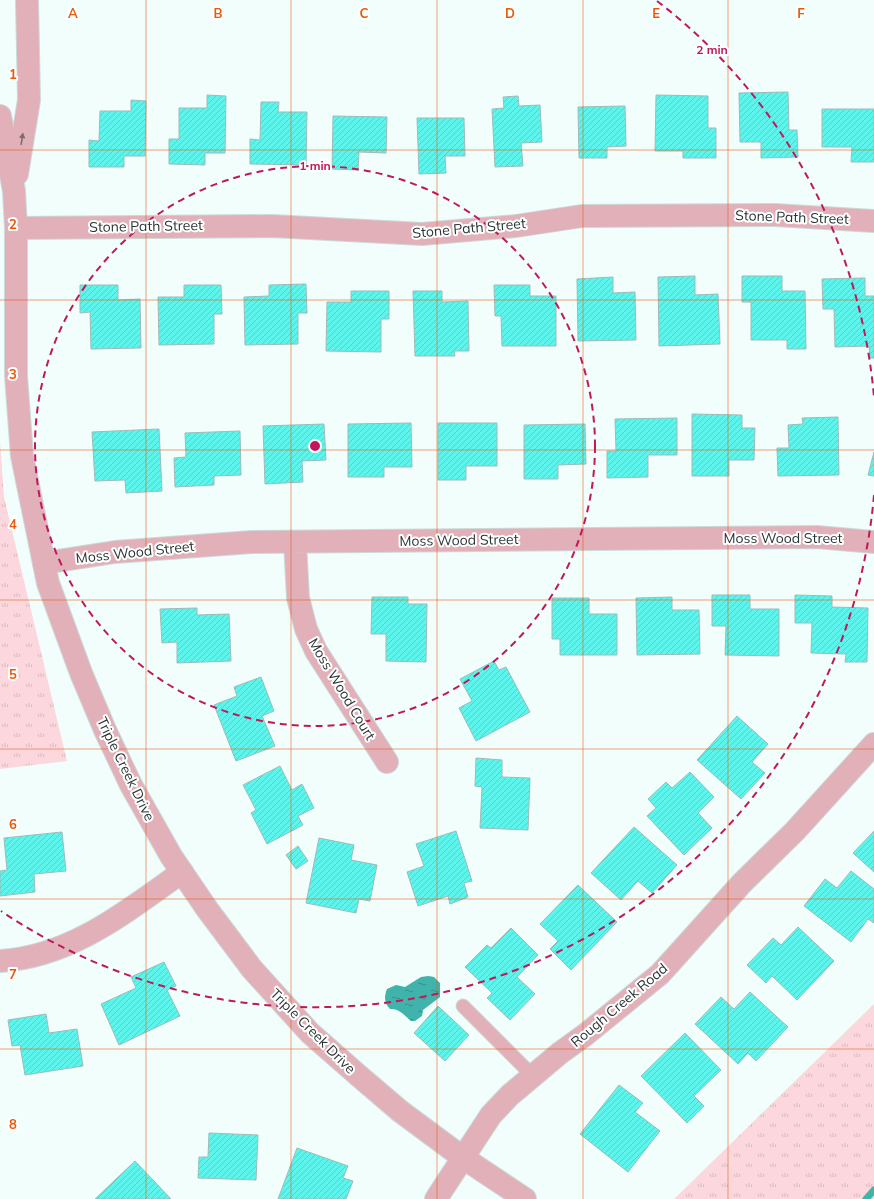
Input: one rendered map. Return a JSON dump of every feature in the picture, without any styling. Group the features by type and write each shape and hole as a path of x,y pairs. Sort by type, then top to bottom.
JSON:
{"street":[{"name":"Triple Creek Drive","path":"14,191 29,100 27,0"},
{"name":"Triple Creek Drive","path":"0,116 14,191 16,228 16,376 22,456 51,591 81,673 105,730 131,785 170,856 207,909 252,969 310,1033 400,1111 456,1151 462,1157 525,1199"},
{"name":"Stone Path Street","path":"16,228 272,226 422,234 516,226 582,216 781,215 874,221"},
{"name":"Moss Wood Street","path":"44,563 115,552 252,542 821,537 874,542"},
{"name":"Moss Wood Court","path":"295,542 298,598 306,629 316,651 387,762"},
{"name":"Rough Creek Road","path":"436,1199 462,1157 491,1115 510,1095 660,974 742,883 795,831 874,744"},
{"path":"0,961 32,956 54,950 85,937 114,920 182,872"}],"lane":[{"path":"463,1006 533,1076"}],"green space":[{"path":"0,441 4,497 67,761 0,769"},
{"path":"874,1004 874,1199 674,1199"}],"water":[{"path":"421,977 434,977 440,983 440,997 423,1010 422,1016 415,1021 411,1021 399,1011 388,1007 385,1000 387,989 396,985 405,987"}],"building":[{"path":"788,92 789,130 797,130 798,157 761,158 761,142 740,142 739,93"},
{"path":"207,95 226,96 225,153 205,153 205,165 169,164 169,139 179,139 179,108 207,108"},
{"path":"656,95 708,96 708,128 716,128 716,158 683,158 683,151 655,151"},
{"path":"518,96 519,106 540,105 542,142 521,143 523,166 495,167 492,109 504,108 503,97"},
{"path":"131,100 146,101 145,156 124,156 124,167 89,167 89,140 99,141 100,111 131,111"},
{"path":"261,102 279,102 278,112 307,112 306,165 250,164 250,139 260,140"},
{"path":"625,106 626,146 607,147 607,158 579,158 578,107"},
{"path":"822,109 874,109 874,162 851,162 852,147 822,147"},
{"path":"333,116 387,117 386,153 359,152 358,170 332,169"},
{"path":"417,118 464,118 465,156 445,156 446,173 419,174"},
{"path":"695,276 695,295 718,294 720,344 659,346 658,277"},
{"path":"742,276 782,276 782,291 805,291 806,349 787,349 787,340 751,340 751,302 742,302"},
{"path":"613,277 613,293 635,292 636,340 578,341 577,279"},
{"path":"865,278 865,296 874,296 874,358 870,358 869,346 835,347 834,309 823,309 822,279"},
{"path":"306,284 307,313 298,313 298,344 245,345 244,297 269,296 269,285"},
{"path":"80,285 118,285 118,300 140,299 141,348 91,349 90,312 80,313"},
{"path":"184,285 221,285 222,314 214,314 214,344 159,345 158,297 184,297"},
{"path":"494,285 530,285 530,296 556,296 556,346 502,346 501,316 495,316"},
{"path":"351,291 389,291 389,319 381,319 381,352 326,351 327,302 351,302"},
{"path":"413,291 442,291 442,302 468,301 469,351 454,351 455,356 415,356"},
{"path":"692,414 742,415 742,428 755,428 754,460 729,460 729,476 692,476"},
{"path":"838,417 839,475 778,476 777,448 789,448 788,425 803,424 802,418"},
{"path":"677,418 677,455 648,455 648,477 607,478 607,451 616,451 615,419"},
{"path":"411,423 412,467 384,467 384,477 348,477 348,424"},
{"path":"438,423 497,423 497,466 466,466 466,480 438,480"},
{"path":"324,424 326,460 302,461 303,482 265,484 263,426"},
{"path":"585,424 586,464 558,465 558,479 524,479 524,425"},
{"path":"159,429 162,491 126,493 125,480 95,481 92,432"},
{"path":"240,431 241,475 214,476 214,485 175,487 174,458 186,457 185,433"},
{"path":"874,452 874,476 868,475"},
{"path":"712,595 750,595 750,609 779,609 779,656 725,655 726,626 712,626"},
{"path":"795,595 832,596 832,607 868,608 867,662 845,662 846,654 811,653 812,623 795,623"},
{"path":"372,597 408,597 408,604 427,604 426,662 386,661 386,634 371,634"},
{"path":"672,597 672,610 699,610 700,654 637,655 636,598"},
{"path":"552,598 589,598 589,614 617,614 617,655 560,655 560,639 552,639"},
{"path":"197,608 197,615 229,614 231,661 177,663 177,642 162,643 160,609"},
{"path":"494,661 499,670 506,667 530,712 476,741 459,708 472,701 460,679"},
{"path":"261,677 274,711 262,716 275,746 236,761 214,705 237,696 234,687"},
{"path":"737,716 768,744 752,762 765,773 741,799 697,760"},
{"path":"476,758 502,760 502,777 530,778 528,830 480,828 482,787 475,786"},
{"path":"280,766 292,790 302,784 314,808 298,816 303,825 267,844 251,813 256,810 243,785"},
{"path":"690,772 714,797 698,813 712,828 684,855 647,816 656,808 648,799 666,782 672,788"},
{"path":"634,827 677,865 652,893 638,881 621,900 591,873"},
{"path":"456,831 472,881 464,883 468,897 450,904 448,896 418,906 407,872 424,866 416,844"},
{"path":"874,831 874,872 853,853"},
{"path":"62,832 66,871 34,874 35,892 0,896 0,871 7,870 4,838"},
{"path":"319,838 354,845 351,860 377,865 370,901 359,899 356,913 306,903"},
{"path":"298,846 308,861 296,869 286,855"},
{"path":"851,871 874,889 874,923 868,919 851,942 804,906 825,879 837,888"},
{"path":"578,885 617,922 571,970 550,949 558,941 540,924"},
{"path":"798,927 834,961 797,1000 772,976 766,983 747,965 773,938 781,945"},
{"path":"511,928 538,955 517,977 535,994 510,1020 487,998 492,993 465,967 487,945 491,948"},
{"path":"164,962 176,986 167,990 180,1016 119,1045 101,1004 136,988 131,977"},
{"path":"750,992 788,1027 756,1061 748,1053 738,1064 695,1024 721,997 734,1009"},
{"path":"438,1006 469,1035 445,1061 414,1033"},
{"path":"46,1014 49,1033 77,1029 83,1066 25,1075 20,1045 12,1046 8,1020"},
{"path":"685,1033 721,1070 694,1096 704,1106 687,1123 641,1076"},
{"path":"619,1085 643,1103 635,1112 660,1131 628,1172 580,1134"},
{"path":"209,1133 258,1135 256,1180 198,1178 199,1157 208,1157"},
{"path":"297,1148 348,1166 343,1178 353,1181 346,1199 278,1199"},
{"path":"135,1161 171,1199 95,1199"}],"waterway":[{"path":"866,1199 874,1190"}]}
